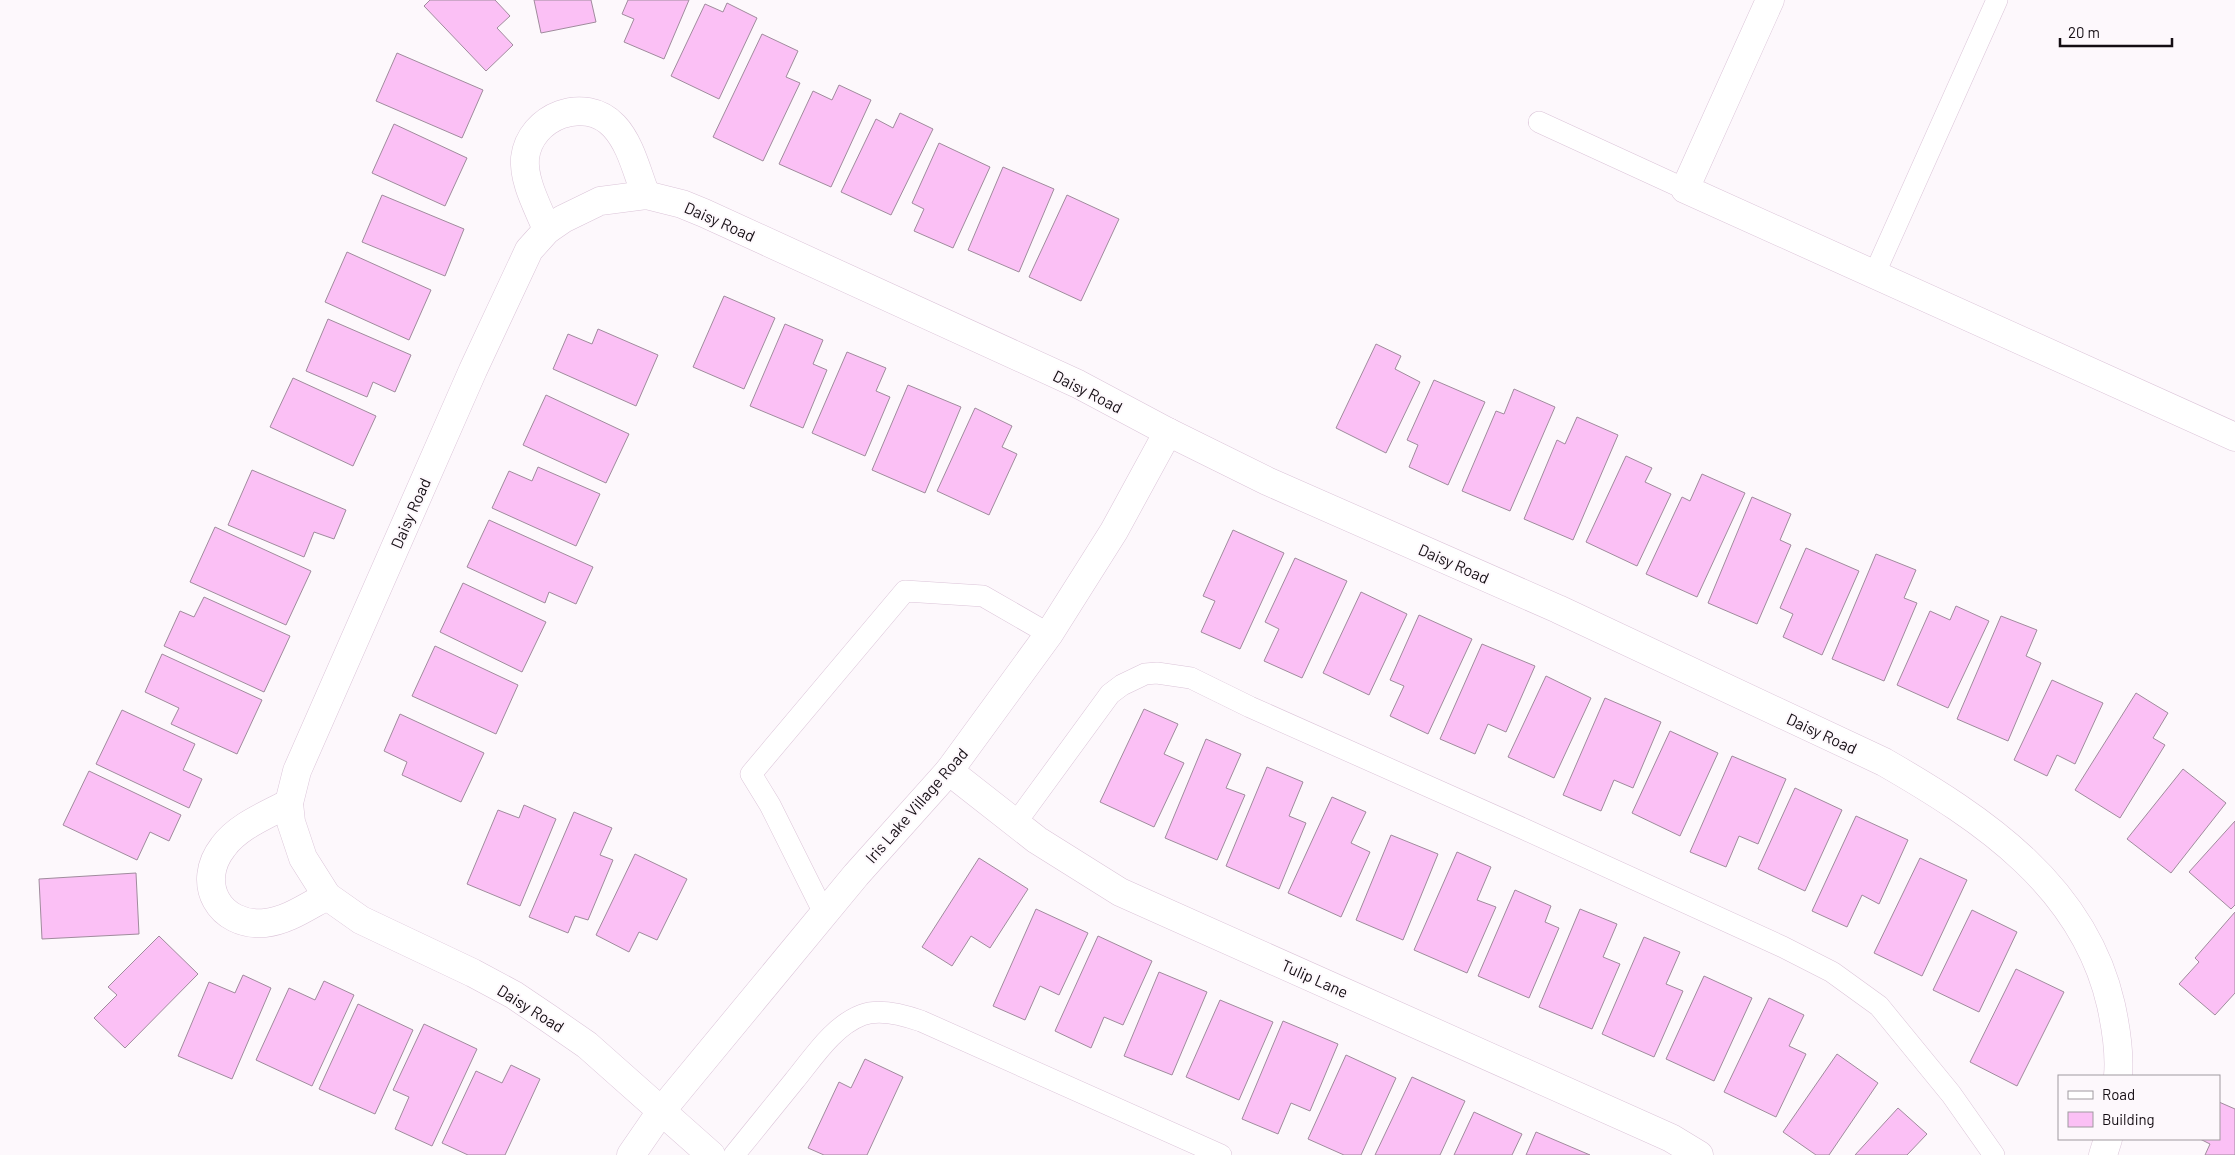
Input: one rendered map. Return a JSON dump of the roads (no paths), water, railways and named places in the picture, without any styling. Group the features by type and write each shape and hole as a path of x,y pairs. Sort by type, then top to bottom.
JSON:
{"street":[{"path":"1770,0 1686,190 2235,437"},
{"path":"547,230 527,179 525,158 529,145 538,129 563,113 574,111 592,113 602,117 615,127 626,142 646,195"},
{"name":"Daisy Road","path":"711,1155 587,1045 528,1004 473,973 361,920 327,896 303,858 291,822 289,803 297,771 473,370 529,250 547,230 563,219 600,201 646,195 682,204 704,213 1078,384 1168,432 1267,480 1558,608 1884,762 1935,791 1977,820 2018,854 2073,913 2093,948 2106,985 2116,1026 2118,1075"},
{"name":"Iris Lake Village Road","path":"631,1155 662,1110 824,913 903,820 949,771 1049,634 1114,531 1168,432"},
{"name":"Tulip Lane","path":"949,771 1015,824 1073,864 1120,892 1671,1138 1699,1155"},
{"path":"289,803 236,834 224,845 216,856 211,873 214,896 226,913 234,918 245,922 265,923 288,917 327,896"},
{"path":"2103,1155 2108,1140"}],"lane":[{"path":"1874,275 1997,0"},
{"path":"1539,122 1686,190"},
{"path":"824,913 770,805 751,774 905,591 983,596 1049,634"},
{"path":"1015,824 1110,694 1122,684 1145,674 1158,673 1191,678 1250,707 1783,947 1832,972 1879,1006 1951,1094 1994,1155"},
{"path":"734,1155 826,1042 847,1022 863,1014 878,1012 902,1014 921,1021 1222,1155"}]}
